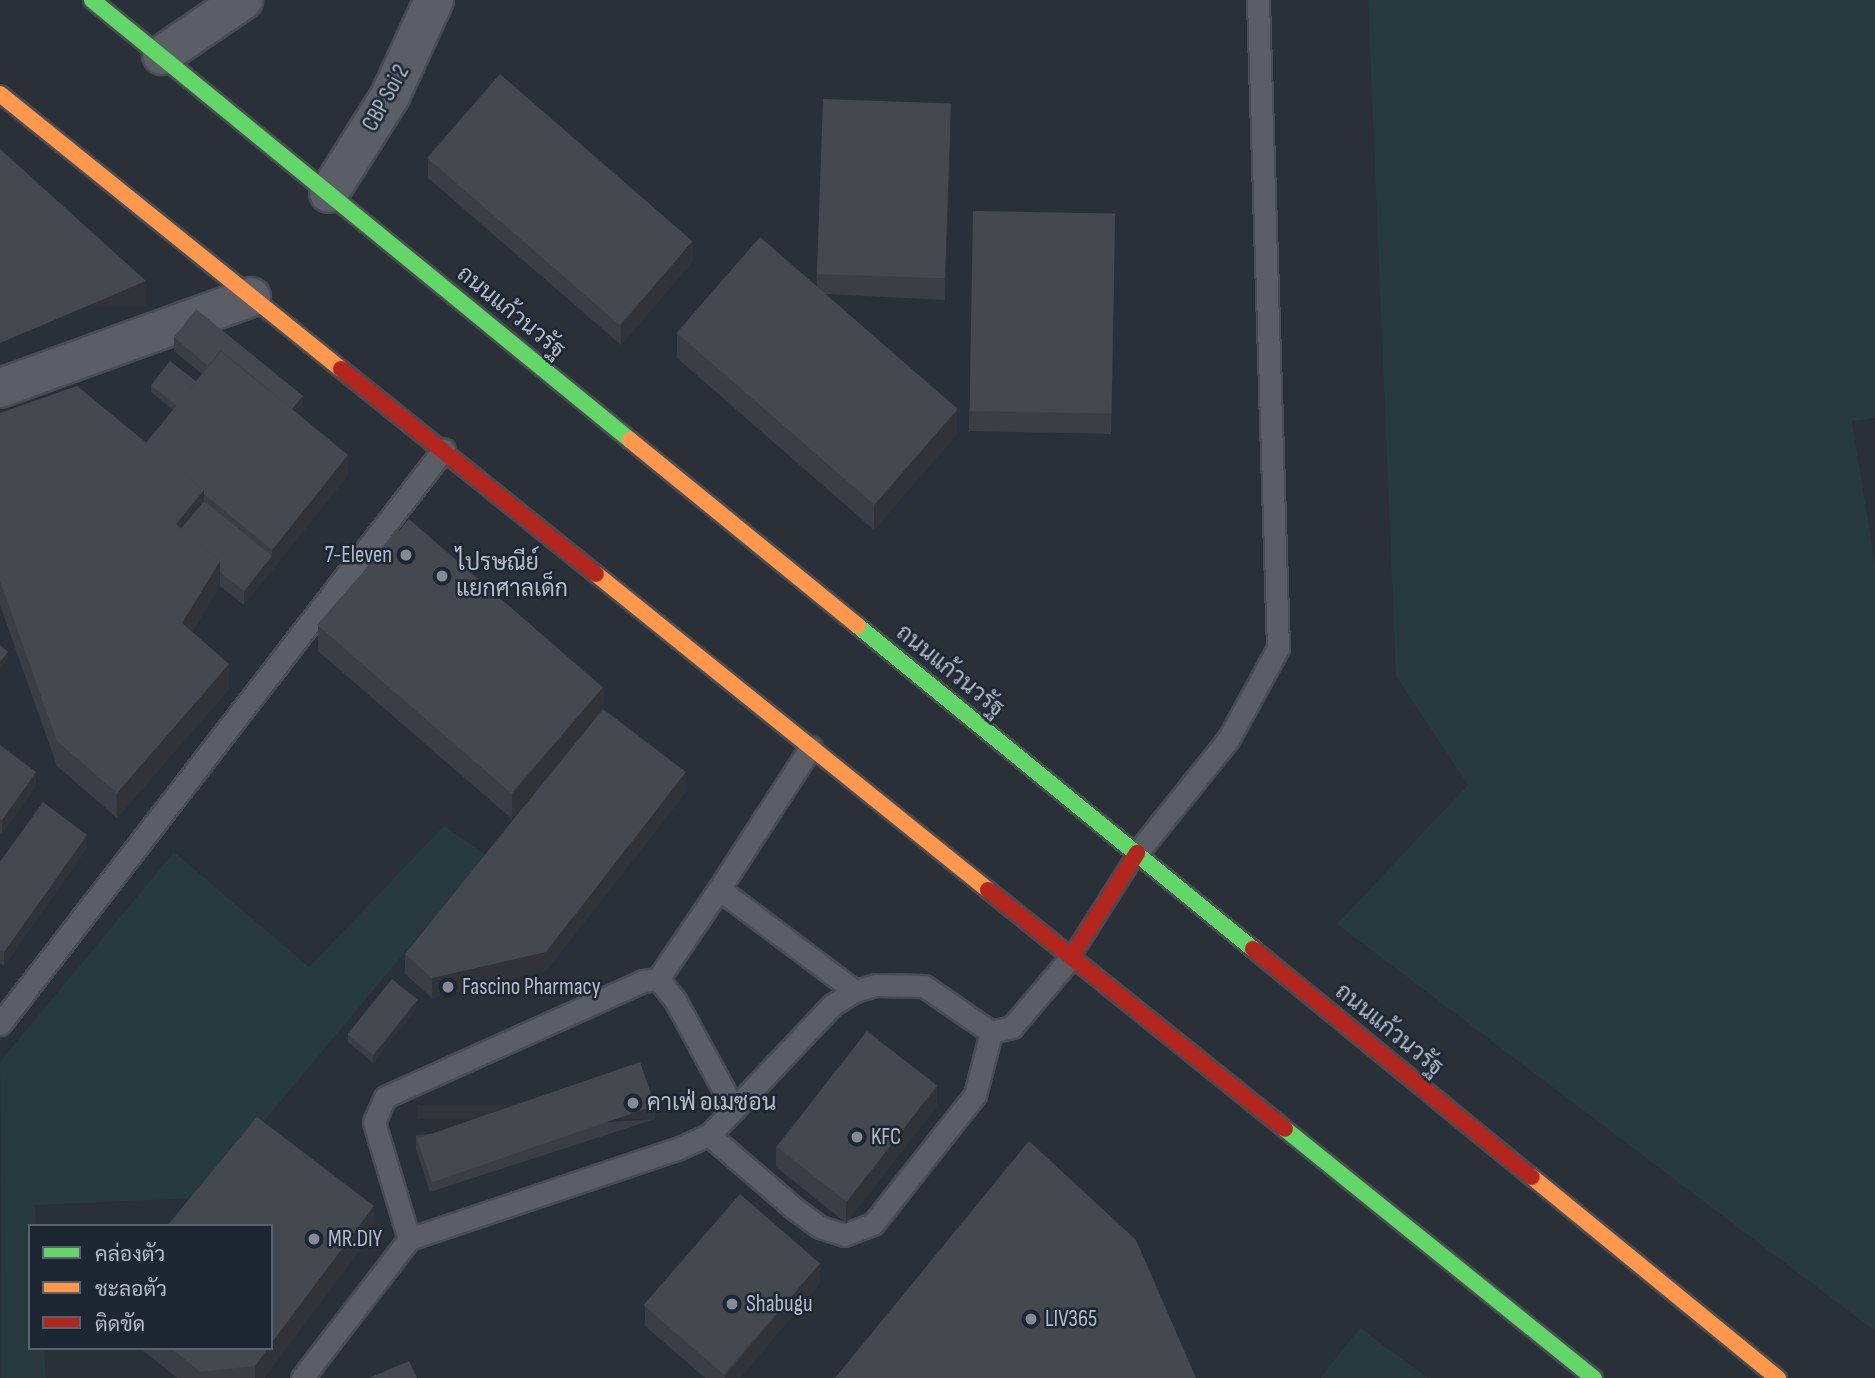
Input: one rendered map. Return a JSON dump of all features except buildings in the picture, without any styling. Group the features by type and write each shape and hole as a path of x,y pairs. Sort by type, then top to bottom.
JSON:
{"main road":[{"name":"ถนนแก้วนวรัฐ","path":"92,0 1778,1378"},
{"path":"0,94 1594,1378"},
{"path":"1072,956 1137,853"}],"street":[{"path":"162,55 243,0"},
{"name":"CBP Soi 2","path":"329,193 390,96 434,0"},
{"path":"0,388 251,297"}],"lane":[{"path":"1137,853 1228,738 1278,648 1258,0"},
{"path":"0,1024 444,449"},
{"path":"409,1240 374,1122 385,1097 643,981 659,979 811,747"},
{"path":"719,889 855,991"},
{"path":"302,1378 409,1240 709,1135 832,1005 855,991 876,985 923,986 991,1032 1012,1027 1072,956"},
{"path":"659,979 675,1000 734,1108"},
{"path":"709,1135 795,1209 820,1227 844,1235 873,1224 975,1095 991,1032"}],"green space":[{"path":"1368,0 1875,0 1875,418 1852,421 1875,565 1875,1331 1337,924 1468,785 1396,676"},
{"path":"444,826 486,855 200,1198 35,1205 36,1224 28,1224 28,1350 44,1350 46,1378 2,1378 0,1062 174,852 309,967"},
{"path":"1360,1328 1428,1378 1320,1378"}],"traffic: fast":[{"path":"92,0 630,440"},
{"path":"858,626 1253,949"},
{"path":"1285,1129 1594,1378"}],"traffic: slow":[{"path":"0,94 341,369"},
{"path":"630,440 858,626"},
{"path":"596,574 988,890"},
{"path":"1532,1177 1778,1378"}],"traffic: jam":[{"path":"341,369 596,574"},
{"path":"1072,956 1137,853"},
{"path":"988,890 1285,1129"},
{"path":"1253,949 1532,1177"}],"place":[{"name":"7-Eleven","path":"406,555"},
{"name":"ไปรษณีย์ แยกศาลเด็ก","path":"442,576"},
{"name":"Fascino Pharmacy","path":"448,987"},
{"name":"คาเฟ่ อเมซอน","path":"633,1103"},
{"name":"KFC","path":"857,1137"},
{"name":"MR.DIY","path":"314,1239"},
{"name":"Shabugu","path":"732,1304"},
{"name":"LIV365","path":"1031,1319"}]}
